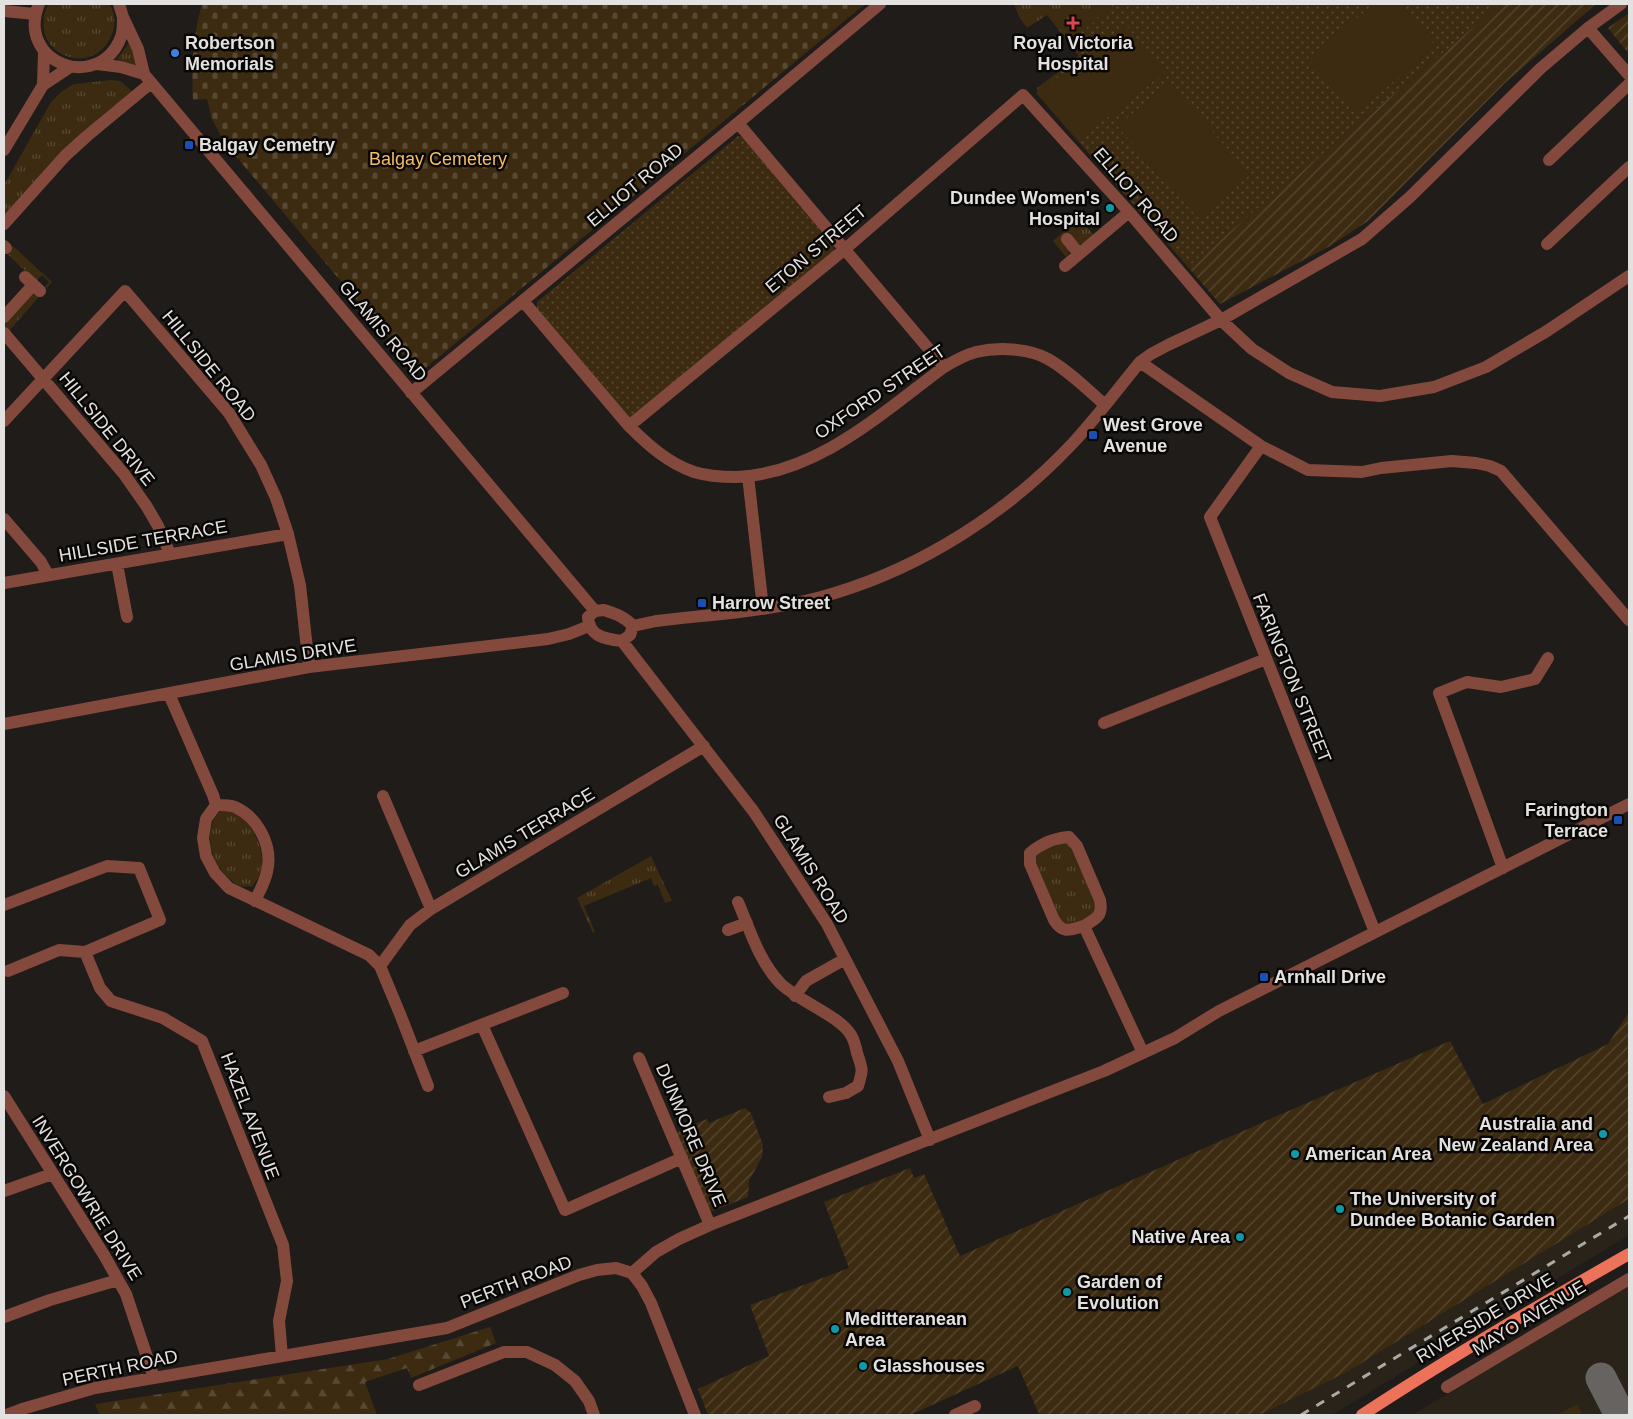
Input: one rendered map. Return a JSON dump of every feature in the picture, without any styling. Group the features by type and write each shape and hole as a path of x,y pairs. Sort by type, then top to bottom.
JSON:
{"main road":[{"name":"RIVERSIDE DRIVE","path":"1362,1415 1433,1369 1629,1254"}],"street":[{"name":"GLAMIS ROAD","path":"119,4 148,78 595,611"},
{"name":"ELLIOT ROAD","path":"411,393 880,4"},
{"path":"633,626 656,621 763,608 834,594 869,582 943,546 1011,500 1034,480 1073,443 1140,362 1168,344 1221,320 1362,239 1410,197 1541,68 1588,28 1621,4"},
{"path":"4,11 37,9 34,27 37,40 44,52 56,62 70,67 84,67 97,64 120,67 148,78 65,156 4,224"},
{"name":"GLAMIS ROAD","path":"97,64 112,52 122,36 123,17"},
{"path":"1588,28 1629,75"},
{"path":"43,85 44,52"},
{"path":"4,150 43,85 70,67"},
{"path":"1549,160 1629,84"},
{"name":"ELLIOT ROAD","path":"1023,95 1129,212 1221,320 1252,349 1289,373 1332,392 1380,396 1434,387 1486,367 1547,331 1629,276"},
{"name":"ETON STREET","path":"629,426 845,249 1023,95"},
{"path":"738,123 944,367"},
{"path":"1546,244 1629,167"},
{"path":"1065,266 1129,212"},
{"path":"1067,239 1079,254"},
{"path":"4,317 33,285"},
{"name":"HILLSIDE ROAD","path":"4,421 125,291 229,413 261,465 276,498 288,534 300,585 309,667"},
{"name":"OXFORD STREET","path":"523,300 629,426 647,444 668,460 694,472 721,477 776,472 810,459 847,439 944,367 977,352 1001,349 1025,351 1046,358 1064,370 1105,405"},
{"name":"HILLSIDE DRIVE","path":"4,334 124,474 158,526 170,554"},
{"path":"1140,362 1261,446 1308,470 1362,472 1381,468 1452,461 1476,463 1500,470 1629,620"},
{"name":"FARINGTON STREET","path":"1261,446 1210,517 1375,932"},
{"path":"748,476 763,608"},
{"path":"4,519 41,562 48,576"},
{"name":"HILLSIDE TERRACE","path":"4,583 288,534"},
{"path":"117,564 127,617"},
{"path":"604,610 622,617 633,626 630,635 622,641 612,640 594,633 589,626 588,617 595,611 604,610"},
{"name":"GLAMIS DRIVE","path":"4,724 309,667 548,639 569,634 589,626"},
{"name":"GLAMIS ROAD","path":"622,641 754,812 827,924 898,1061 930,1140"},
{"path":"1104,723 1266,658"},
{"path":"1503,868 1438,693 1467,682 1501,687 1535,679 1548,658"},
{"path":"169,694 216,805"},
{"name":"GLAMIS TERRACE","path":"380,966 410,925 431,909 704,746"},
{"path":"383,796 395,808 431,909"},
{"path":"695,1415 650,1303 642,1286 632,1273 656,1252 710,1225 1063,1088 1144,1053 1175,1038 1219,1012 1629,804"},
{"path":"216,805 234,806 251,817 263,833 268,853 267,873 254,901"},
{"path":"216,805 206,819 203,838 206,856 216,873 230,888 369,955 380,966 428,1086"},
{"path":"1069,837 1077,846 1100,900 1102,909 1098,917 1084,926 1068,931 1059,928 1030,864 1030,853 1039,846 1056,838 1069,837"},
{"path":"4,905 106,866 138,868 160,920 85,952 59,950 8,971"},
{"path":"738,902 758,952 780,983 795,996 841,1024 852,1035 863,1071 858,1086 846,1093 829,1098"},
{"path":"728,930 747,923"},
{"path":"1084,926 1144,1053"},
{"name":"HAZEL AVENUE","path":"85,952 100,988 111,1001 164,1018 202,1041 283,1245 287,1281 279,1321 282,1356"},
{"path":"795,996 806,980 845,959"},
{"path":"414,1051 563,992"},
{"path":"482,1025 565,1210 682,1158"},
{"name":"DUNMORE DRIVE","path":"639,1058 710,1225"},
{"name":"INVERGOWRIE DRIVE","path":"4,1096 104,1255 126,1294 154,1378"},
{"path":"4,1191 52,1174"},
{"name":"PERTH ROAD","path":"6,1415 96,1388 448,1328 561,1282 597,1270 616,1268 632,1273"},
{"name":"MAYO AVENUE","path":"1448,1387 1629,1279"},
{"path":"4,1318 50,1300 118,1280"},
{"path":"418,1385 504,1352 527,1352 555,1364 575,1381 589,1401 594,1415"},
{"path":"955,1415 975,1406"}],"shaded area":[{"path":"1629,1199 1629,1235 1332,1415 1260,1415 1347,1372"},
{"path":"1629,1285 1629,1415 1412,1415"}],"green space":[{"path":"48,4 109,4 114,14 112,34 103,48 91,56 78,58 65,55 53,48 46,36 43,22"},
{"name":"Balgay Cemetery","path":"202,4 865,4 423,370 417,372 224,142 212,119 207,99 193,100 193,52"},
{"name":"Royal Victoria Hospital","path":"1014,4 1116,4 1068,42 1047,15 1027,28 1019,17"},
{"path":"1116,4 1501,4 1188,267 1037,94 1037,88 1079,56 1068,42"},
{"path":"1374,4 1401,4 1436,46 1355,114 1308,58"},
{"path":"1501,4 1596,4 1505,83 1368,221 1330,246 1220,304 1188,267"},
{"path":"1629,13 1629,54 1608,28"},
{"path":"1125,24 1164,73 1078,141 1037,94"},
{"path":"129,43 138,63 135,65 117,59"},
{"path":"111,80 120,81 132,91 4,218 4,185 51,102 61,92 74,84"},
{"path":"1170,83 1250,175 1198,218 1117,126"},
{"path":"738,136 745,137 835,244 833,253 629,419 537,310 537,302"},
{"path":"1079,218 1094,235 1083,243 1068,249 1069,253 1066,257 1053,241"},
{"path":"13,246 52,282 9,331 5,326 6,320 30,294 38,295 49,282 42,275 36,281 6,253"},
{"path":"219,812 231,812 239,816 246,822 257,839 262,859 262,868 259,877 252,887 237,885 223,873 214,856 210,838 211,829"},
{"path":"1065,842 1073,848 1096,904 1094,912 1088,918 1070,925 1063,923 1058,918 1035,863 1036,858 1042,851"},
{"path":"651,856 672,901 665,903 658,885 654,886 651,878 584,906 595,932 593,933 577,898"},
{"name":"The University of Dundee Botanic Garden","path":"1629,1012 1629,1199 1347,1372 1260,1415 1036,1415 1039,1414 1018,1366 910,1415 708,1415 698,1389 769,1356 750,1305 849,1268 824,1202 910,1168 914,1178 924,1174 960,1256 1450,1041 1483,1104 1608,1044"},
{"path":"745,1108 751,1113 763,1145 762,1157 749,1181 748,1197 710,1212 677,1132 707,1119 709,1123"},
{"path":"490,1327 496,1343 411,1378 407,1368 365,1382 377,1415 100,1415 95,1404 388,1359"},
{"path":"1578,1404 1582,1415 1557,1415"}],"taxiway":[{"path":"1601,1378 1620,1415"}],"railway":[{"path":"1301,1415 1629,1216"}],"place":[{"name":"Royal Victoria Hospital","path":"1073,23"},
{"name":"Robertson Memorials","path":"175,53"},
{"name":"Balgay Cemetry","path":"189,145"},
{"name":"Dundee Women's Hospital","path":"1110,208"},
{"name":"West Grove Avenue","path":"1093,435"},
{"name":"Harrow Street","path":"702,603"},
{"name":"Farington Terrace","path":"1618,820"},
{"name":"Arnhall Drive","path":"1264,977"},
{"name":"Australia and New Zealand Area","path":"1603,1134"},
{"name":"American Area","path":"1295,1154"},
{"name":"The University of Dundee Botanic Garden","path":"1340,1209"},
{"name":"Native Area","path":"1240,1237"},
{"name":"Garden of Evolution","path":"1067,1292"},
{"name":"Meditteranean Area","path":"835,1329"},
{"name":"Glasshouses","path":"863,1366"}]}
